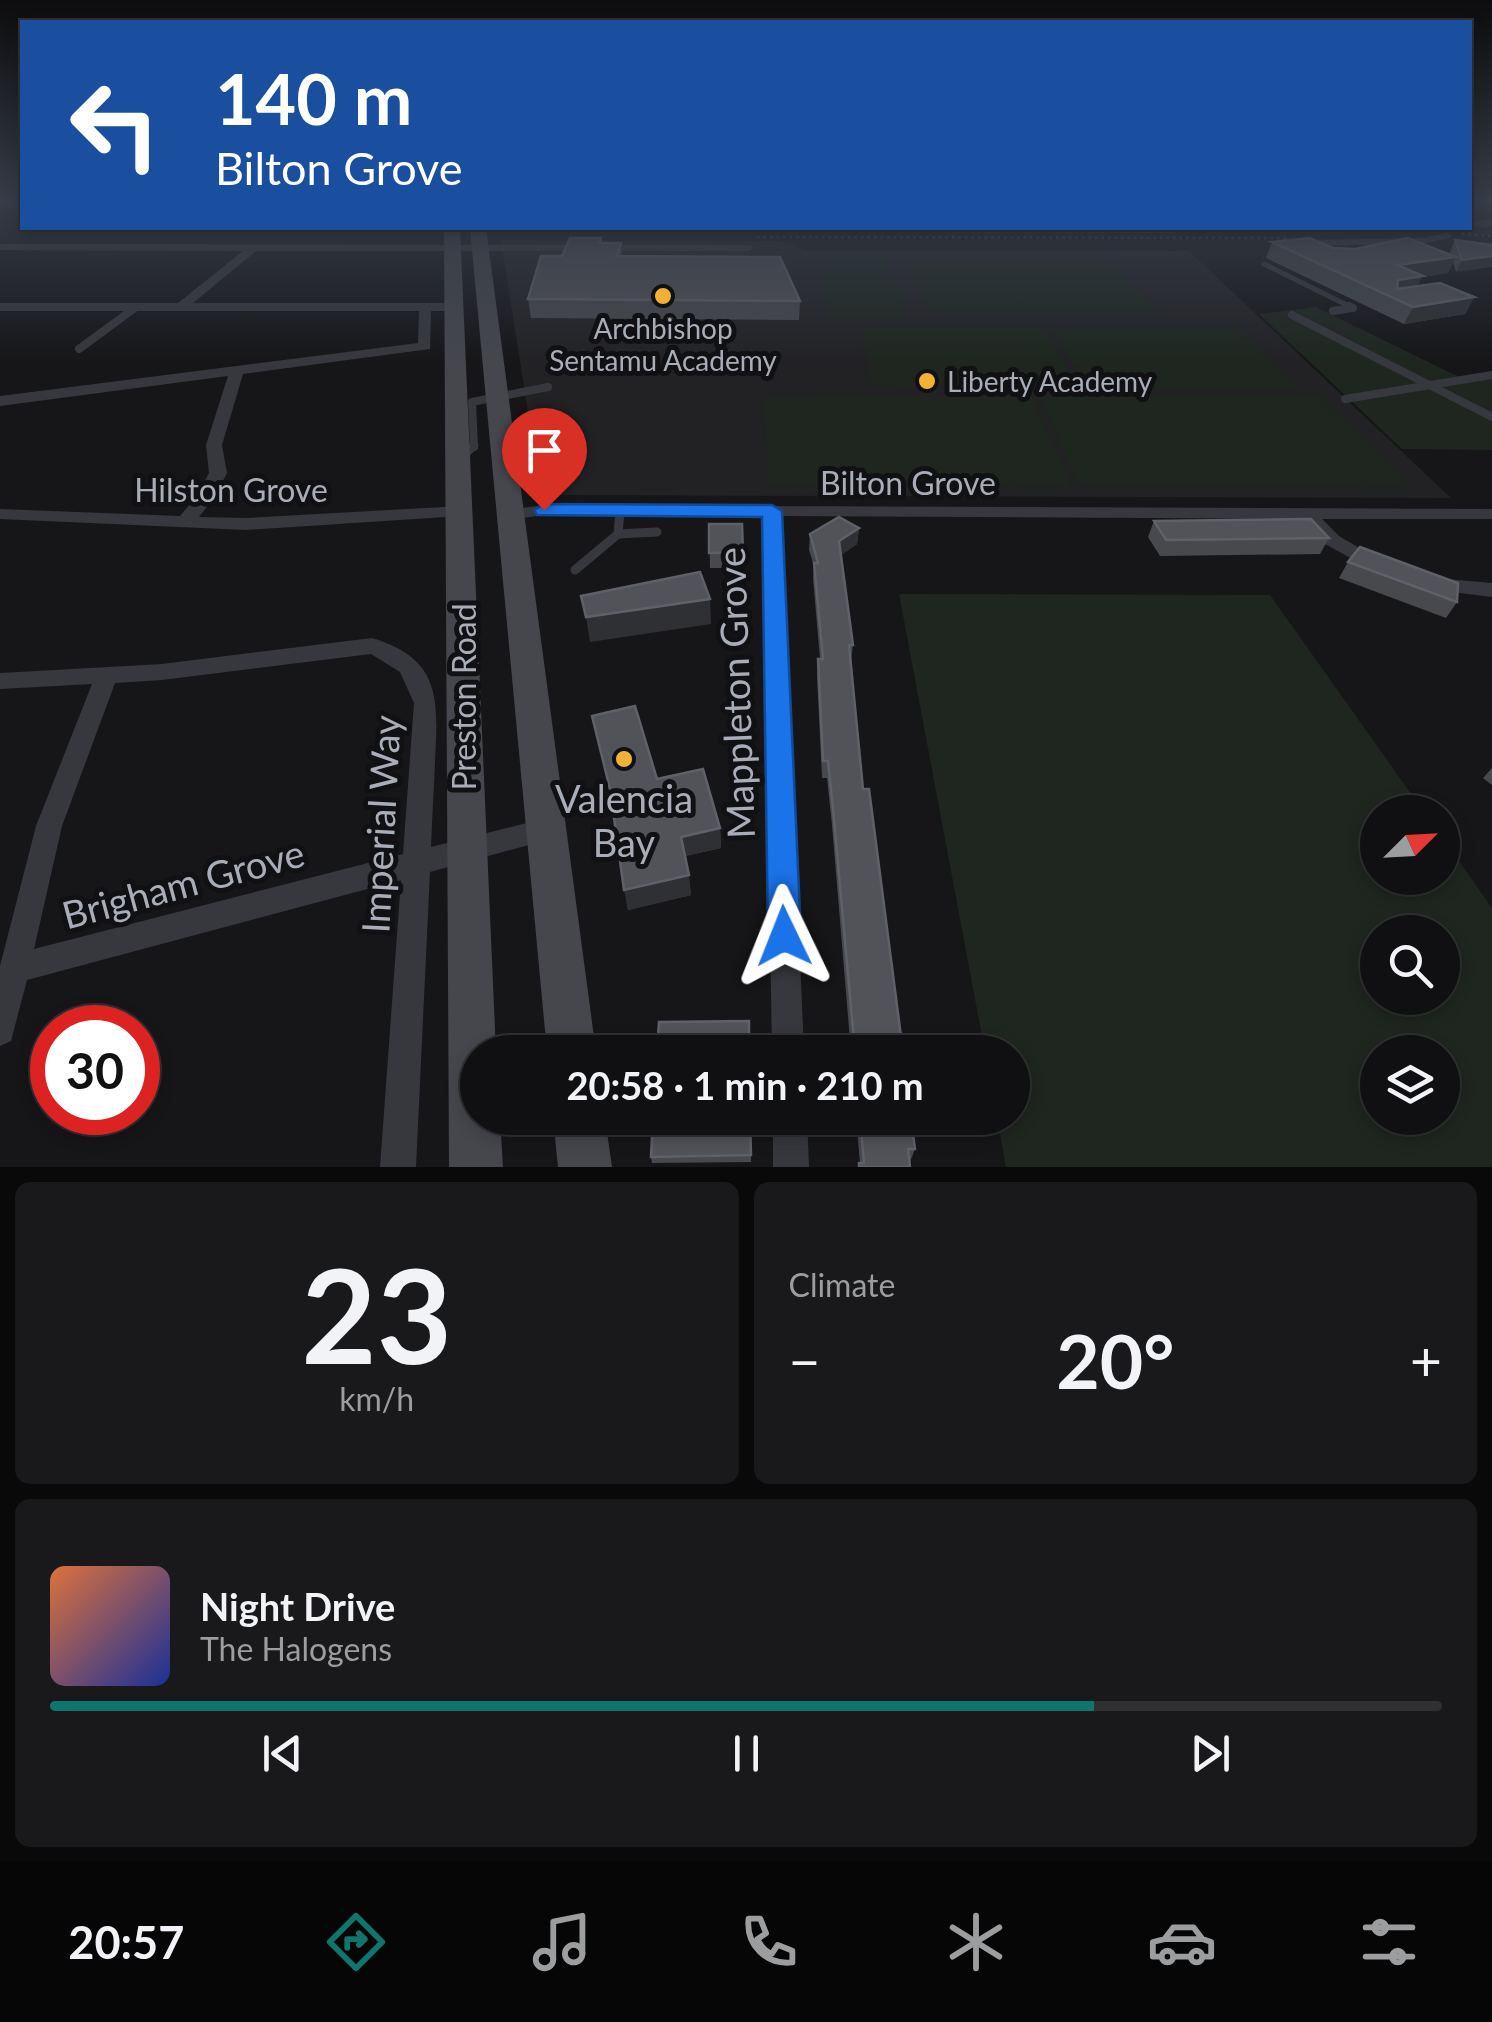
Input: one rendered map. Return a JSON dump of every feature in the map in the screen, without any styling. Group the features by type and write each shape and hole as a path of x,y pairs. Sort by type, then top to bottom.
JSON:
{"street":[{"path":"181,307 244,255"},
{"name":"Preston Road","path":"463,255 456,307 462,511 463,850 476,1167"},
{"name":"Preston Road","path":"470,255 496,393 570,1035"},
{"path":"0,307 456,307"},
{"path":"0,401 425,346 425,307"},
{"path":"184,522 205,498 218,473 214,446 238,368"},
{"name":"Hilston Grove","path":"0,514 246,524 462,511"},
{"name":"Bilton Grove","path":"508,515 620,511 1492,514"},
{"name":"Mappleton Grove","path":"772,511 787,1035"},
{"path":"1308,514 1332,540 1402,575 1492,590"},
{"name":"Imperial Way","path":"0,681 106,676 372,646 395,652 418,676 426,703 398,1167"},
{"name":"Brigham Grove","path":"0,1030 49,826 106,676"},
{"name":"Brigham Grove","path":"14,969 547,829"},
{"path":"582,1135 585,1167"},
{"path":"790,1135 791,1167"}],"lane":[{"path":"1264,264 1353,308 1333,310"},
{"path":"79,349 136,307"},
{"path":"1292,315 1492,416"},
{"path":"1345,399 1492,375"},
{"path":"460,458 474,448 472,402 496,393 548,387"},
{"path":"1365,396 1382,406"},
{"path":"618,534 620,511"},
{"path":"575,570 618,534 658,532"}],"shaded area":[{"name":"Liberty Academy","path":"503,255 1194,255 1451,498 541,495"},
{"path":"817,255 885,255 908,320 830,319"},
{"path":"903,258 1110,258 1160,314 929,314"},
{"path":"1316,307 1459,377 1492,372 1492,450 1402,449 1259,314"},
{"path":"861,327 1044,328 1078,387 871,386"},
{"path":"1052,328 1239,329 1297,388 1087,388"},
{"path":"1317,394 1414,487 1080,485 1038,395"},
{"path":"1032,396 1072,487 768,486 764,397"},
{"path":"899,594 1270,595 1412,795 1360,795 1360,895 1460,895 1460,862 1492,908 1492,1167 1006,1167 1000,1135 1030,1135 1030,1035 982,1035"}],"building":[{"path":"1301,255 1456,257 1397,265 1423,276 1398,280 1397,289 1440,283 1474,297 1413,307"},
{"path":"1460,255 1492,255 1492,256 1462,260"},
{"path":"541,256 780,257 800,301 528,299"},
{"path":"839,517 859,528 839,541 853,645 849,645 863,789 869,789 901,1035 853,1035 828,761 823,761 818,659 823,659 814,563 818,563 810,534"},
{"path":"1311,519 1329,538 1166,540 1154,521"},
{"path":"709,524 742,524 743,552 709,553"},
{"path":"1360,547 1458,583 1457,602 1348,562"},
{"path":"700,572 710,599 586,617 581,596"},
{"path":"635,706 657,779 703,769 720,828 681,837 689,875 624,890 610,789 592,716"},
{"path":"749,1021 749,1035 658,1035 659,1022"},
{"path":"652,1135 750,1135 751,1155 651,1157"},
{"path":"862,1135 913,1135 915,1149 908,1149 910,1167 859,1167 859,1163 864,1163"}],"place":[{"name":"Archbishop Sentamu Academy","path":"663,296"},
{"name":"Liberty Academy","path":"927,381"},
{"name":"Valencia Bay","path":"624,759"}],"route":[{"path":"544,510 772,511 784,936"}]}
